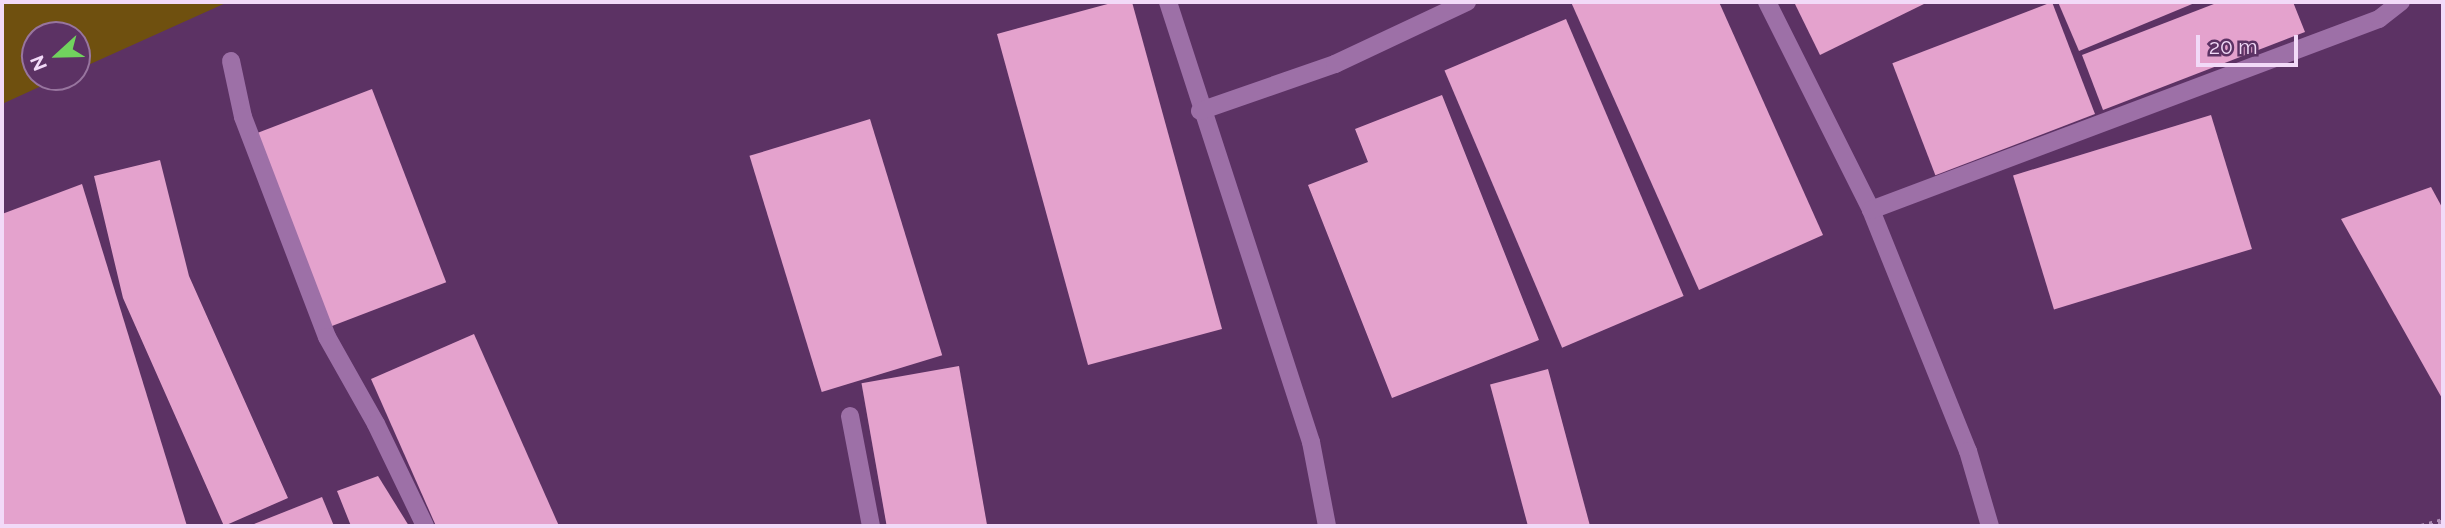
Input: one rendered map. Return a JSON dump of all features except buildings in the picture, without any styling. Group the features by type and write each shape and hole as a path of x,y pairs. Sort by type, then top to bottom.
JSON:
{"lane":[{"path":"1168,2 1200,111 1311,442 1327,526"},
{"path":"1200,111 1335,64 1467,2"},
{"path":"1767,2 1871,209 1968,452 1990,526"},
{"path":"1871,209 2379,19 2400,2"},
{"path":"231,61 243,117 327,337 376,424 425,526"},
{"path":"850,416 871,526"}],"path":[{"path":"2421,526 2443,520"}],"shaded area":[{"path":"2,2 228,2 91,64 91,21 21,21 21,91 30,91 2,104"}]}
